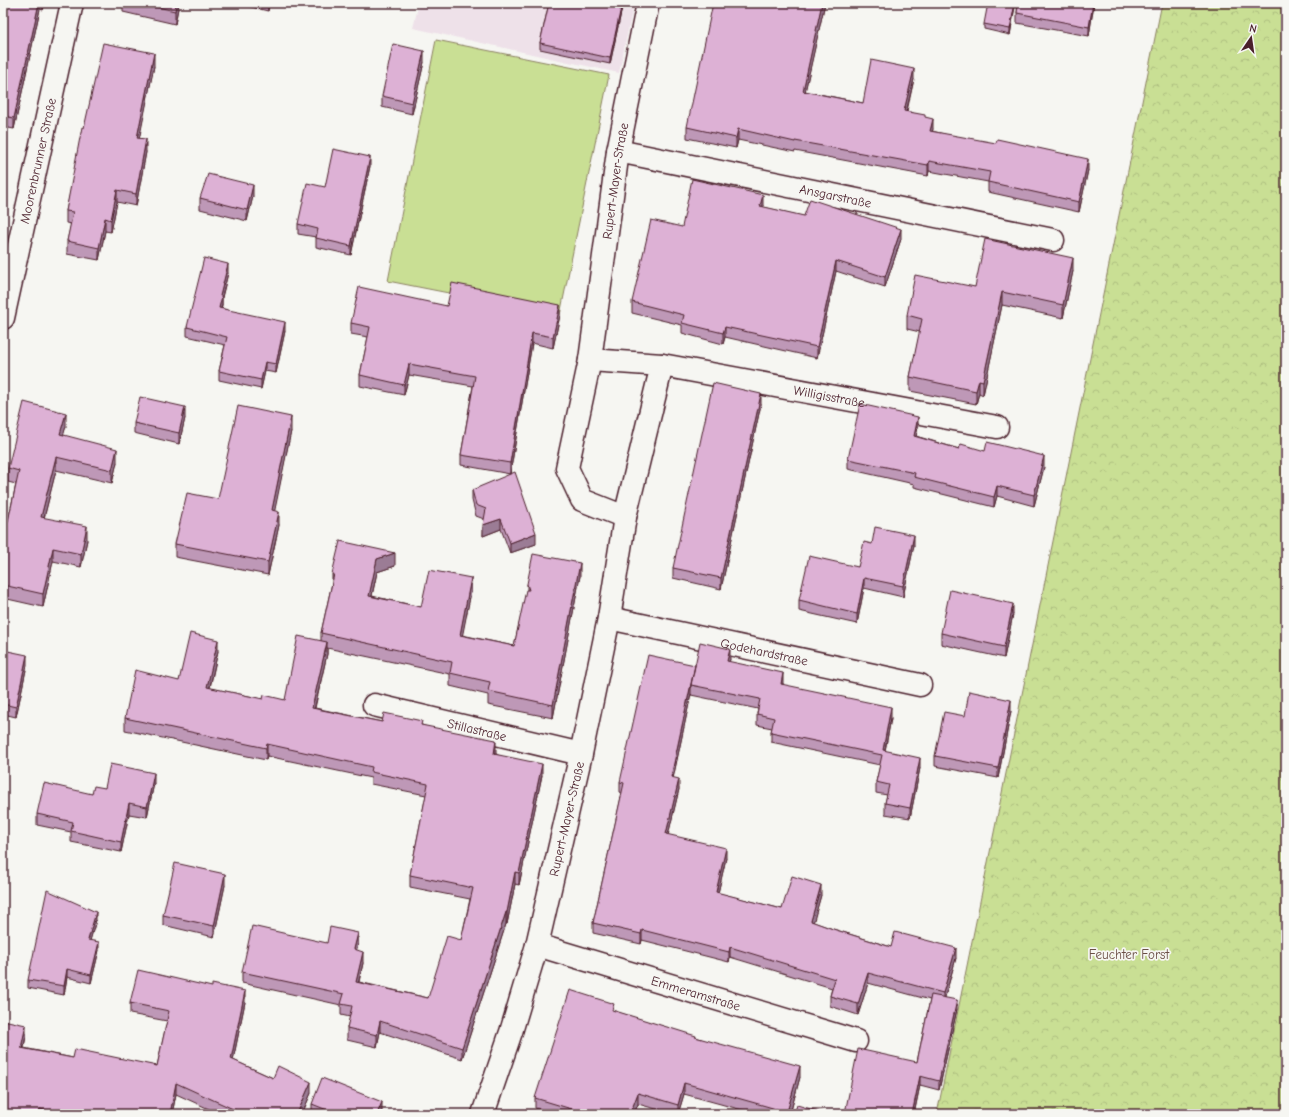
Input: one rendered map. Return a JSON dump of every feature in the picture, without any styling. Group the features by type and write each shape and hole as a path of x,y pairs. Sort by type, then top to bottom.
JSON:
{"street":[{"name":"Moorenbrunner Straße","path":"3,318 72,3"},
{"name":"Rupert-Mayer-Straße","path":"625,517 582,500 567,468 590,360 618,151 648,3"},
{"name":"Ansgarstraße","path":"618,151 1053,240"},
{"path":"590,360 662,365"},
{"name":"Rupert-Mayer-Straße","path":"483,1114 511,1032 537,944 581,754 609,618 625,517 662,365"},
{"name":"Willigisstraße","path":"662,365 997,427"},
{"name":"Godehardstraße","path":"609,618 920,685"},
{"name":"Stillastraße","path":"374,705 581,754"},
{"name":"Emmeramstraße","path":"537,944 856,1041"}],"shaded area":[{"path":"419,3 634,3 619,73 413,28"}],"green space":[{"name":"Feuchter Forst","path":"1162,3 1286,3 1286,1114 937,1114"},
{"path":"436,40 609,75 560,315 388,281"}],"building":[{"path":"3,3 39,3 14,118 3,116"},
{"path":"140,3 176,3 175,11"},
{"path":"549,3 622,3 610,58 540,43"},
{"path":"713,3 822,3 803,91 863,103 871,60 914,69 904,111 925,115 925,117 933,119 930,131 996,143 997,139 1088,159 1079,202 988,182 990,172 929,161 928,165 795,142 738,129 736,138 687,127"},
{"path":"988,3 1015,3 1010,29 984,24"},
{"path":"1018,3 1093,3 1089,27 1017,13"},
{"path":"103,43 154,53 137,138 146,139 136,194 117,190 111,220 105,218 99,248 67,241 73,212 66,211 82,127 84,128"},
{"path":"393,44 424,51 412,103 382,96"},
{"path":"333,149 370,157 351,246 316,238 318,229 298,224 307,183 325,187"},
{"path":"208,174 253,185 247,210 200,198"},
{"path":"692,179 763,195 760,206 804,216 810,199 901,229 885,277 836,261 817,347 725,327 723,333 682,323 684,315 632,302 651,220 682,227"},
{"path":"985,239 1073,258 1063,305 1002,292 983,381 979,380 976,391 910,377 922,319 907,315 915,275 975,287"},
{"path":"204,258 228,264 220,296 222,296 219,308 285,322 276,364 265,362 261,380 219,371 227,337 187,327"},
{"path":"452,283 560,305 553,337 532,333 510,463 461,455 475,376 409,364 404,385 360,375 370,327 351,323 359,287 447,306"},
{"path":"713,383 761,394 721,578 673,568"},
{"path":"140,397 185,407 179,433 134,423"},
{"path":"24,402 66,413 60,434 117,449 112,470 56,457 41,517 87,526 81,554 53,548 43,594 3,585 3,544 19,471 8,468"},
{"path":"860,404 918,417 914,436 959,449 961,444 985,451 987,442 1044,456 1034,495 997,486 994,497 914,477 915,473 848,459"},
{"path":"238,406 291,417 272,510 279,512 268,562 175,544 187,493 218,499"},
{"path":"515,472 536,533 510,543 501,519 483,525 486,509 476,505 472,490"},
{"path":"875,527 914,535 903,586 864,578 857,614 799,600 809,556 858,567 864,542 872,544"},
{"path":"340,541 395,553 377,559 369,596 421,607 429,570 471,578 460,635 514,646 526,590 529,590 527,584 533,554 580,563 553,705 488,691 490,682 450,673 452,662 321,633"},
{"path":"950,590 1013,604 1004,647 941,633"},
{"path":"190,633 218,640 207,687 263,699 264,695 285,700 298,636 327,642 312,708 382,722 384,713 422,721 421,725 496,740 494,754 542,764 519,873 515,872 507,912 462,1048 380,1021 377,1035 347,1028 352,1006 341,1004 344,994 242,972 252,926 327,943 330,927 358,933 354,949 363,952 356,982 428,998 447,936 461,940 473,888 410,875 428,784 371,772 372,767 267,744 266,748 125,718 135,670 179,681"},
{"path":"700,642 730,649 727,661 783,673 781,684 891,707 883,750 920,758 910,808 885,803 889,785 876,782 882,755 771,732 774,718 757,714 760,699 691,685"},
{"path":"3,650 27,655 16,707 3,704"},
{"path":"648,655 695,665 671,777 679,779 666,834 726,848 716,892 782,909 792,876 821,885 811,921 891,947 895,932 956,948 943,993 868,973 858,1004 830,996 835,979 730,947 729,952 642,930 641,934 593,923 624,783 620,782"},
{"path":"969,691 1011,700 998,768 935,756 944,712 965,716"},
{"path":"110,764 154,773 147,807 129,803 121,842 71,831 73,822 37,814 44,783 92,794 94,786 105,788"},
{"path":"175,863 225,874 214,926 163,915"},
{"path":"47,890 96,912 88,940 99,942 91,975 67,969 64,986 28,980"},
{"path":"138,970 212,987 212,984 245,991 231,1059 273,1078 278,1066 311,1082 297,1114 244,1114 176,1083 170,1114 63,1114 40,1109 39,1114 3,1114 3,1020 26,1025 21,1048 73,1058 75,1049 157,1066 169,1011 130,1003"},
{"path":"570,990 614,1004 612,1010 696,1036 695,1037 800,1066 787,1112 684,1083 678,1105 638,1093 630,1114 577,1114 578,1111 535,1098"},
{"path":"931,995 957,1000 939,1081 920,1076 912,1114 845,1113 858,1049 917,1062"},
{"path":"322,1078 382,1102 377,1114 337,1114 312,1104"},
{"path":"797,1105 828,1114 794,1114"}]}
